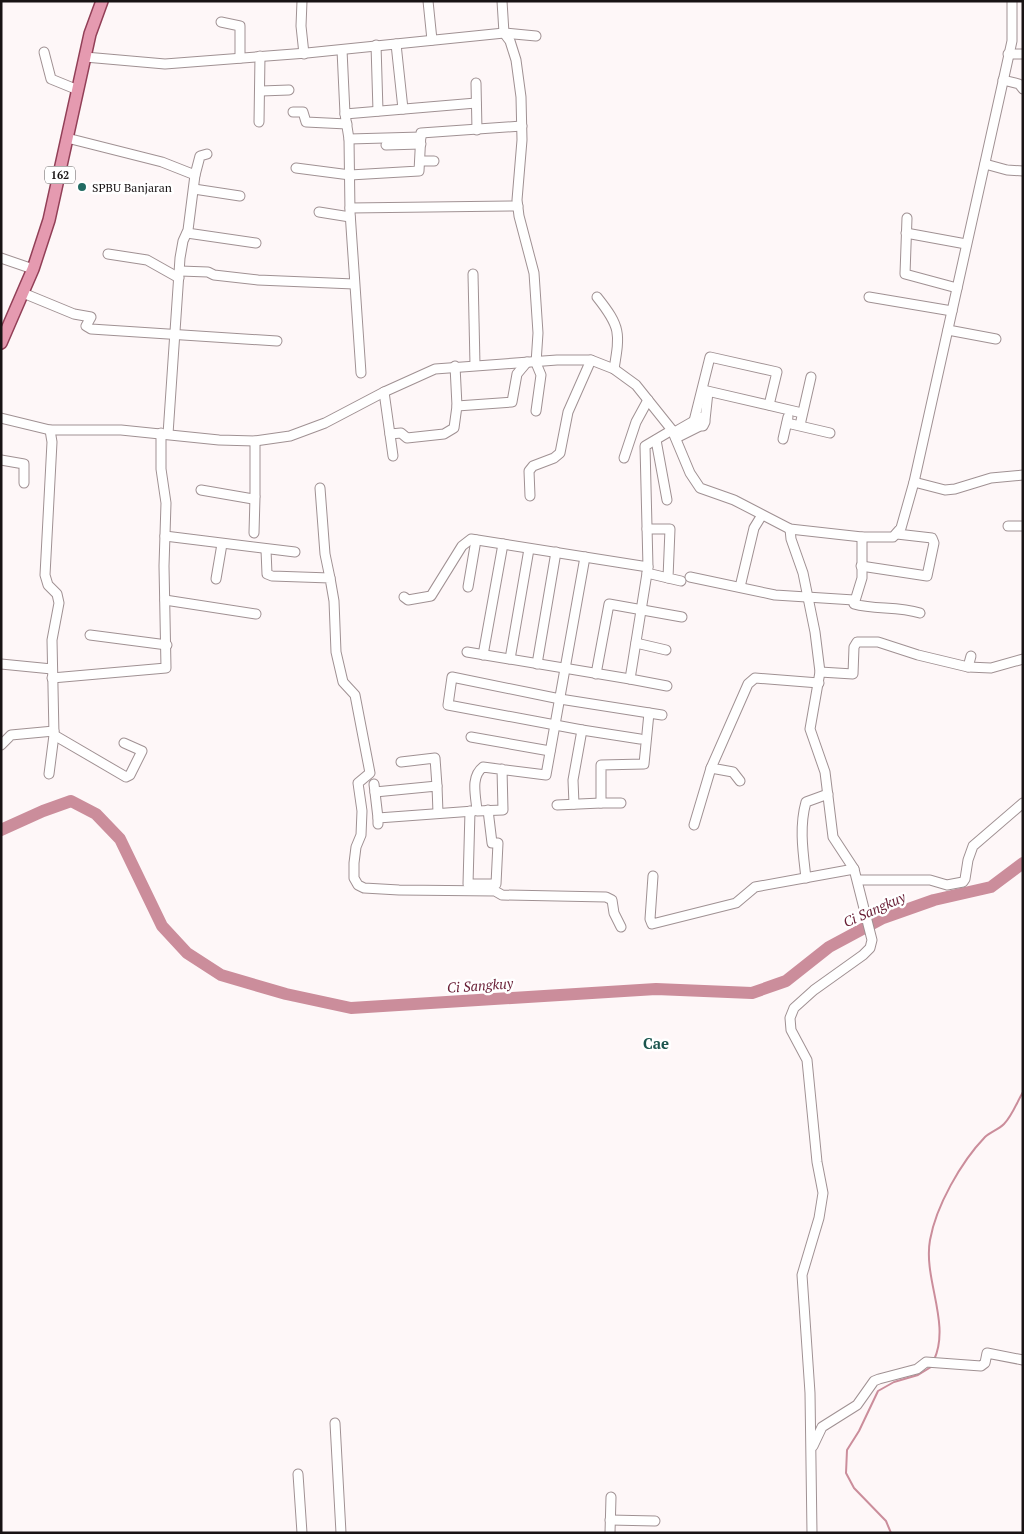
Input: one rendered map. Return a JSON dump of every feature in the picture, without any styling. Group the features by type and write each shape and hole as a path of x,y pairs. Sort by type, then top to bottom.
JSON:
{"main road":[{"name":"162","path":"1,343 5,325 23,293 33,269 49,220 90,34 102,1"}],"street":[{"path":"302,1 301,26 304,54"},
{"path":"428,1 432,40"},
{"path":"457,406 512,402 517,374 531,363 538,333 534,273 518,206 522,126 517,68 511,44 504,33 502,1"},
{"path":"897,534 901,528 914,482 985,164 1008,54 1012,29 1012,1"},
{"path":"221,22 240,26 240,58"},
{"path":"1012,29 1023,30"},
{"path":"85,57 165,64 304,54 504,33 536,36"},
{"path":"396,44 403,109"},
{"path":"376,45 378,111"},
{"path":"342,50 345,114 349,139 350,213 361,373"},
{"path":"44,52 51,79 78,90"},
{"path":"1008,54 1023,54"},
{"path":"259,122 261,91 260,56"},
{"path":"1003,80 1016,82 1023,89"},
{"path":"476,83 477,130"},
{"path":"261,91 289,90"},
{"path":"345,114 476,103"},
{"path":"293,112 303,112 306,122 347,124"},
{"path":"296,168 350,175 419,171 421,132 522,126"},
{"path":"67,138 162,162 195,175"},
{"path":"349,139 421,140"},
{"path":"386,145 421,140"},
{"path":"1,664 52,673 164,670 167,664 165,600 166,490 161,469 177,335 180,274 195,175 200,156 207,154"},
{"path":"421,161 434,161"},
{"path":"985,164 1007,170 1023,171"},
{"path":"194,189 240,196"},
{"path":"319,212 350,213 518,206"},
{"path":"907,218 905,274 957,288"},
{"path":"906,232 966,244"},
{"path":"187,233 256,243"},
{"path":"108,254 147,260 180,274 208,272 214,275 258,280 354,284"},
{"path":"1,258 33,269"},
{"path":"473,274 475,365"},
{"path":"23,293 74,314 91,317 86,326 92,329 277,340"},
{"path":"597,297 610,313 619,335 614,369"},
{"path":"869,297 952,311"},
{"path":"948,330 996,339"},
{"path":"630,679 648,570 645,446 699,421 706,391 710,357 777,372 769,405"},
{"path":"1,418 50,430 165,433 219,440 256,441 290,436 325,423 422,373 455,366 531,363 556,360 591,360 628,377 648,400 674,434 690,473 700,488 734,500 790,529 862,537 887,538 897,534 932,538 934,543 927,576 861,566"},
{"path":"530,496 529,470 533,466 554,458 560,453 568,412 591,360"},
{"path":"531,363 540,375 536,410"},
{"path":"390,434 401,433 407,438 448,432 454,428 457,406 455,366"},
{"path":"800,426 811,377"},
{"path":"706,391 802,413"},
{"path":"384,392 393,456"},
{"path":"624,458 636,422 648,400"},
{"path":"783,439 790,410"},
{"path":"787,423 830,432"},
{"path":"48,774 54,733 52,640 59,603 57,594 48,585 45,575 52,442 50,430"},
{"path":"656,440 667,500"},
{"path":"254,532 256,441"},
{"path":"1,460 24,464 24,484"},
{"path":"914,482 945,490 955,489 991,478 1023,475"},
{"path":"320,488 325,554 335,619 334,639 343,682 355,695 370,772 370,775 358,783 362,810 361,835 356,847 354,863 354,878 358,885 364,888 399,890 495,891 502,895 606,897 612,900 614,913 621,927"},
{"path":"201,490 251,500 255,497"},
{"path":"740,587 754,528 762,515"},
{"path":"1008,526 1023,526"},
{"path":"647,529 670,529 668,578"},
{"path":"790,529 816,632 820,672 810,729 823,766 833,837 854,869 863,897 872,940 870,948 863,955 814,990 794,1008 790,1018 791,1030 807,1060 816,1162 823,1192 819,1218 802,1275 808,1347 812,1448 812,1533"},
{"path":"165,536 266,550 295,552"},
{"path":"862,537 861,584 854,604 868,607 898,607 920,613"},
{"path":"404,597 408,600 431,596 462,546 471,540 585,557 648,570 681,581"},
{"path":"468,587 476,540"},
{"path":"216,579 222,544"},
{"path":"483,655 503,544"},
{"path":"510,660 529,549"},
{"path":"266,550 267,574 272,576 330,578"},
{"path":"537,664 556,552"},
{"path":"488,810 490,837 492,843 498,843 496,884 468,884 477,772 483,767 546,775 585,557"},
{"path":"690,577 774,595 854,600"},
{"path":"165,600 256,614"},
{"path":"596,674 609,604 641,608 682,617"},
{"path":"90,635 167,645"},
{"path":"820,672 853,674 854,647 857,642 878,642 918,655 968,667 991,668 1023,659"},
{"path":"636,643 666,650"},
{"path":"467,652 667,686"},
{"path":"968,667 971,656"},
{"path":"640,739 448,705 452,677 560,699 662,715"},
{"path":"694,825 711,768 740,699 751,680 755,678 818,683"},
{"path":"601,803 601,765 644,764 649,713"},
{"path":"574,804 573,780 582,730"},
{"path":"1,745 11,735 54,733 126,777 130,774 142,751 124,742"},
{"path":"471,737 550,751"},
{"path":"401,762 435,758 438,813"},
{"path":"711,768 733,772 740,781"},
{"path":"437,786 375,788 378,821 438,813 502,810 502,770"},
{"path":"806,878 802,826 804,808 806,802 812,798 828,794"},
{"path":"557,805 621,803"},
{"path":"858,880 930,880 947,885 963,882 966,879 968,860 973,846 1023,803"},
{"path":"653,876 650,919 652,924 736,902 755,887 854,869"},
{"path":"812,1448 822,1427 858,1405 874,1381 917,1369 926,1362 981,1366 985,1363 988,1349 1023,1360"},
{"path":"335,1423 341,1533"},
{"path":"298,1474 302,1533"},
{"path":"610,1533 612,1497"},
{"path":"610,1520 655,1521"}],"waterway":[{"name":"Ci Sangkuy","path":"1,830 71,801 96,814 120,839 162,926 187,953 221,975 286,994 351,1008 656,989 752,993 786,981 829,947 883,918 934,900 991,887 1023,863"},
{"path":"934,1360 940,1331 930,1270 930,1240 933,1227 944,1199 967,1159 985,1137 1007,1121 1023,1092"},
{"path":"891,1533 886,1521 854,1488 846,1473 847,1450 859,1431 878,1391 894,1382 918,1375 931,1367"}],"place":[{"name":"SPBU Banjaran","path":"82,187"}],"district":[{"name":"Cae","path":"656,1043"}]}
